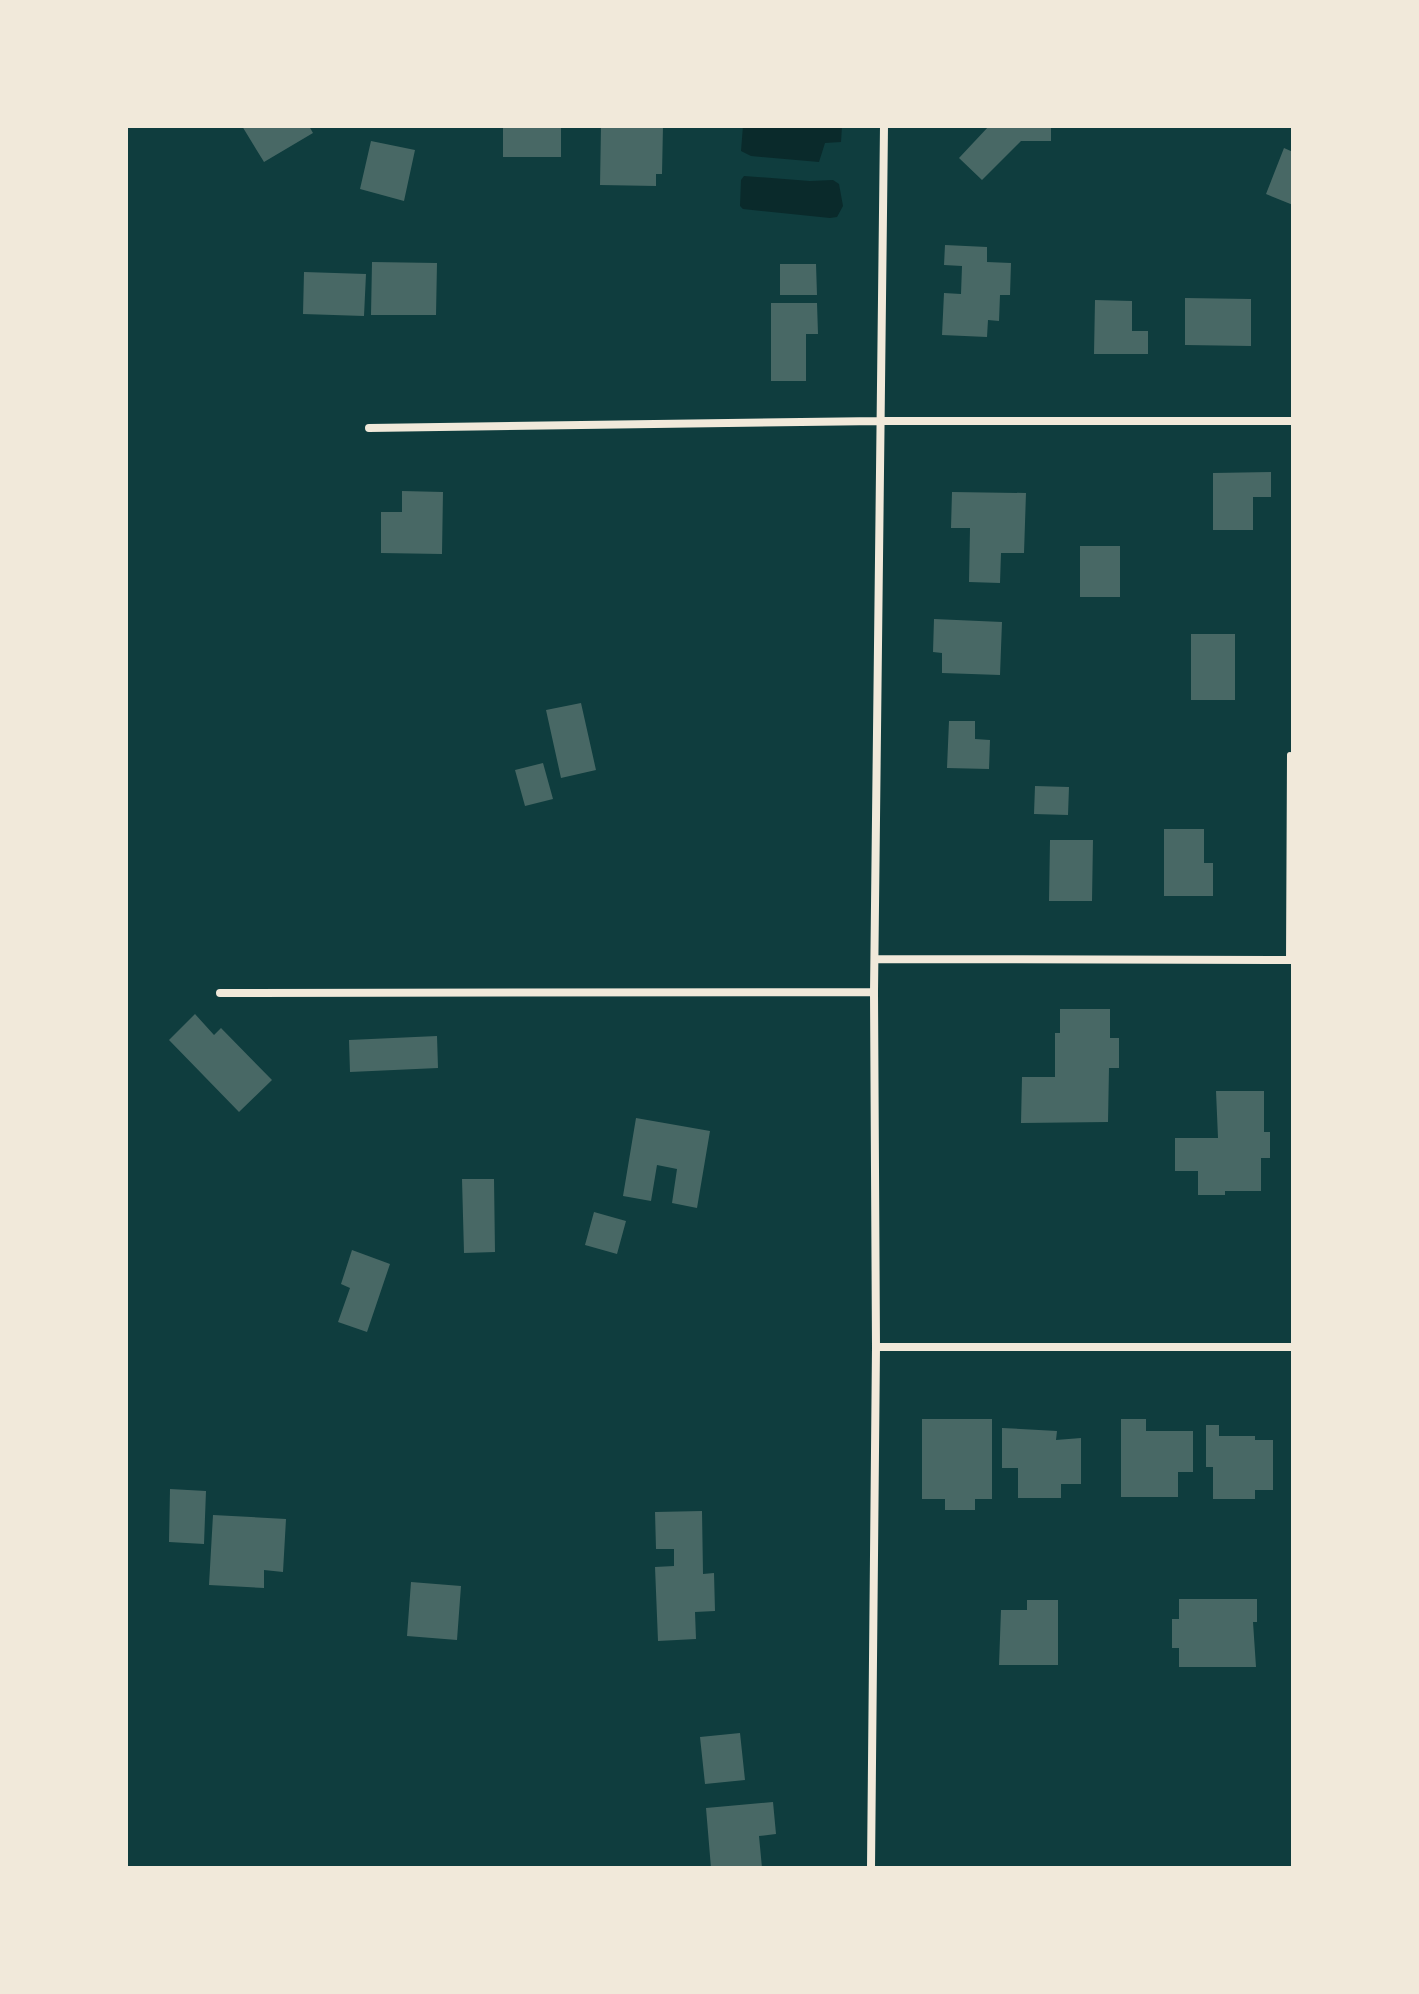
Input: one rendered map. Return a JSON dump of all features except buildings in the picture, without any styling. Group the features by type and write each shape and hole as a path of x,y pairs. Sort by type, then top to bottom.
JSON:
{"street":[{"path":"871,1868 876,1347 874,992 884,126"},
{"path":"369,428 879,421 1293,421"},
{"path":"875,959 1291,960"},
{"path":"220,993 874,992"},
{"path":"876,1347 1293,1347"}],"lane":[{"path":"1290,755 1291,960"}],"water":[{"path":"743,126 842,126 841,142 825,143 819,162 751,156 741,151"},
{"path":"744,176 833,180 839,184 843,206 837,217 830,218 743,209 740,206 741,180"}]}
